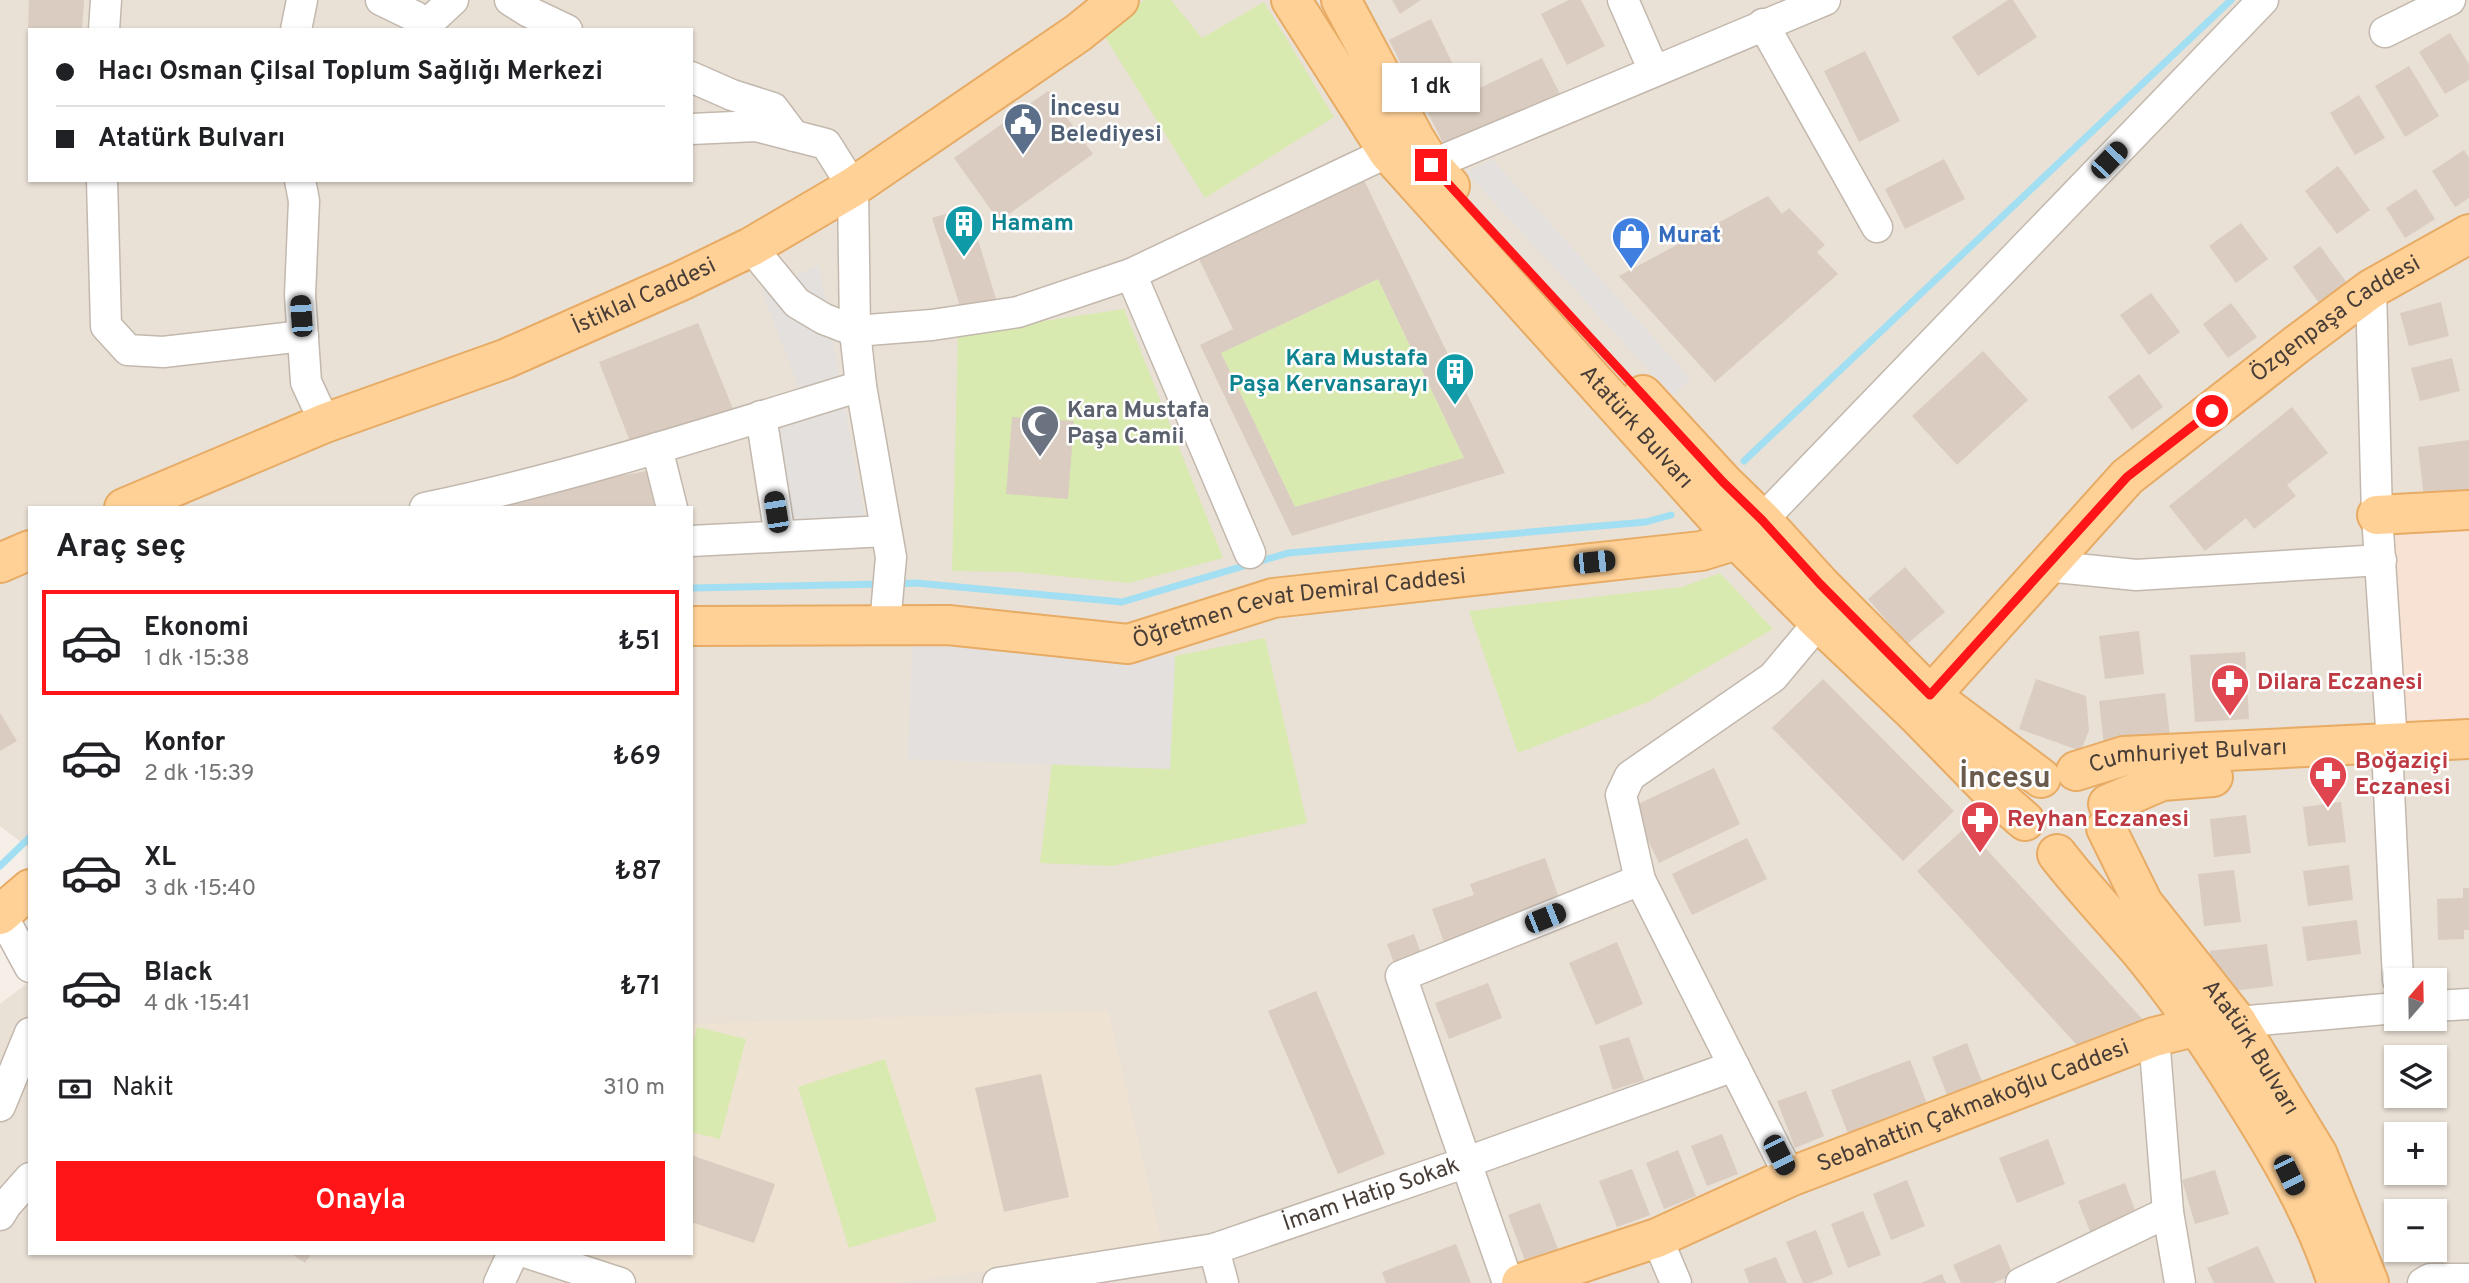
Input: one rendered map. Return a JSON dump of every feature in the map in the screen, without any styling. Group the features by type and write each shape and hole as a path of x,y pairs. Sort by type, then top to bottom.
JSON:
{"main road":[{"name":"İstiklal Caddesi","path":"129,506 325,423 505,359 751,247 852,187 1078,33 1119,0"},
{"name":"Atatürk Bulvarı","path":"1291,0 1411,152 1723,482 1749,530 1819,622 1923,704 2059,775"},
{"name":"Atatürk Bulvarı","path":"1341,0 1411,152"},
{"name":"Özgenpaşa Caddesi","path":"1923,704 2127,477 2371,289 2469,234"},
{"path":"2377,515 2469,510"},
{"name":"Atatürk Bulvarı","path":"1749,530 1820,584 1923,704 1994,793 2025,821"},
{"name":"Öğretmen Cevat Demiral Caddesi","path":"693,625 886,614 948,625 1128,644 1273,598 1701,551 1749,530"},
{"path":"0,563 28,551"},
{"name":"Cumhuriyet Bulvarı","path":"2107,816 2144,787 2180,778 2390,756 2469,739"},
{"name":"Cumhuriyet Bulvarı","path":"2059,775 2124,756 2390,756 2469,766"},
{"path":"2059,775 2097,783 2107,816 2100,839 2080,853 2057,854 2045,850 2036,842 2025,821 2026,797 2059,775"},
{"name":"Atatürk Bulvarı","path":"2107,816 2143,903 2237,1022 2318,1155 2369,1283"},
{"name":"Atatürk Bulvarı","path":"2057,854 2089,896 2139,950 2198,1026 2277,1151 2326,1248 2337,1283"},
{"name":"Sebahattin Çakmakoğlu Caddesi","path":"1521,1283 1657,1238 1790,1177 2154,1037 2198,1026 2237,1022"}],"street":[{"path":"104,28 106,0"},
{"path":"296,28 302,0"},
{"path":"381,0 416,18 426,28 453,0"},
{"path":"510,0 563,28"},
{"path":"1623,0 1654,71"},
{"path":"751,247 797,303 824,319 855,331 932,325 1018,312 1131,274 1411,152 1654,71 1825,0"},
{"path":"1749,530 2263,0"},
{"path":"2385,32 2450,0"},
{"path":"1763,24 1877,227"},
{"path":"693,78 773,108 794,136"},
{"path":"693,129 756,126 826,144 852,187 855,331 888,544 886,614"},
{"path":"102,182 106,326 128,351 163,352 303,336"},
{"path":"300,182 303,201 300,295 306,382 325,423"},
{"path":"1131,274 1250,553"},
{"path":"2371,289 2377,515 2398,968"},
{"path":"435,506 497,493 862,386"},
{"path":"761,416 780,536"},
{"path":"657,448 672,506"},
{"path":"693,541 780,536 888,544"},
{"path":"2046,566 2136,575 2381,560"},
{"path":"1790,1177 1640,880 1621,795 1630,776 1773,677 1819,622"},
{"path":"1508,1283 1401,976 1640,880"},
{"path":"8,908 28,962"},
{"path":"2447,1005 2469,1004"},
{"path":"2237,1022 2384,1008"},
{"path":"2154,1037 2168,1212 2180,1283"},
{"path":"0,1106 28,1038"},
{"name":"İmam Hatip Sokak","path":"998,1283 1214,1249 1734,1066"},
{"path":"2,1207 28,1180"},
{"path":"2021,1283 2168,1212"},
{"path":"1657,1238 1676,1283"},
{"path":"1214,1249 1223,1283"},
{"path":"499,1283 512,1255"},
{"path":"534,1255 620,1283"},
{"path":"2423,1283 2430,1279 2469,1279"}],"shaded area":[{"path":"0,0 2469,0 2469,1283 0,1283 0,1004 28,983 28,1255 693,1255 693,506 28,506 28,847 0,826"},
{"path":"1492,159 1691,379 1672,395 1467,173"},
{"path":"819,265 870,547 800,549 772,427 808,412 762,291"},
{"path":"2469,510 2469,739 2392,743 2377,515"},
{"path":"912,645 1175,656 1170,769 908,759"},
{"path":"1108,1010 1163,1247 897,1283 623,1283 535,1255 693,1255 693,1024"}],"green space":[{"path":"1144,0 1171,0 1202,38 1264,2 1334,117 1205,198 1102,32"},
{"path":"1378,279 1464,458 1295,507 1221,353"},
{"path":"1124,309 1223,558 1129,583 1018,572 952,571 958,334"},
{"path":"1720,573 1773,629 1648,702 1518,753 1469,611 1682,587"},
{"path":"1265,638 1307,823 1112,866 1040,863 1052,764 1170,769 1175,656"},
{"path":"697,1027 746,1039 720,1139 693,1132 693,1043"},
{"path":"885,1059 937,1221 849,1248 798,1087"}],"building":[{"path":"29,0 84,0 82,28 28,28"},
{"path":"1392,0 1421,0 1400,14"},
{"path":"1569,0 1581,0 1605,46 1567,65 1541,14"},
{"path":"2008,0 2013,0 2037,37 1978,76 1952,37"},
{"path":"1431,19 1460,79 1419,100 1389,40"},
{"path":"2450,33 2469,64 2469,80 2445,94 2419,52"},
{"path":"1865,51 1900,121 1859,142 1824,71"},
{"path":"1542,58 1563,100 1526,118 1522,110 1445,147 1428,113"},
{"path":"2409,66 2439,116 2405,137 2375,86"},
{"name":"İncesu Belediyesi","path":"1048,91 1093,154 999,221 954,158"},
{"path":"2359,95 2385,138 2355,155 2330,113"},
{"path":"2464,150 2469,158 2469,198 2455,207 2432,171"},
{"path":"1944,159 1965,199 1905,229 1885,189"},
{"path":"2338,166 2370,210 2337,234 2305,191"},
{"name":"Kara Mustafa Paşa Kervansarayı","path":"1363,178 1505,473 1292,536 1200,345 1233,329 1198,257","holes":["1378,279 1464,458 1295,507 1221,353"]},
{"path":"2416,189 2435,219 2405,238 2386,208"},
{"path":"1768,196 1782,214 1789,208 1825,245 1817,252 1838,274 1715,382 1619,276"},
{"name":"Hamam","path":"968,207 996,299 961,309 932,218"},
{"path":"2241,223 2268,259 2236,283 2209,246"},
{"path":"2320,246 2347,283 2319,303 2293,267"},
{"path":"2151,293 2180,332 2149,355 2120,315"},
{"path":"2441,302 2449,336 2409,346 2400,313"},
{"path":"2231,303 2257,337 2228,358 2203,324"},
{"path":"698,323 733,409 633,449 599,362"},
{"path":"1983,351 2028,400 1957,465 1912,416"},
{"path":"2452,358 2460,391 2420,401 2411,368"},
{"path":"2139,374 2163,407 2132,430 2108,397"},
{"path":"2292,407 2328,453 2287,485 2296,496 2254,529 2246,518 2205,551 2169,506"},
{"name":"Kara Mustafa Paşa Camii","path":"1012,417 1074,421 1068,499 1006,494"},
{"path":"2469,440 2469,491 2424,497 2418,447"},
{"path":"647,471 655,506 452,506"},
{"path":"1905,567 1945,612 1907,644 1868,599"},
{"path":"2139,631 2144,674 2105,679 2099,636"},
{"path":"2245,652 2249,719 2195,722 2190,655"},
{"path":"1823,679 1954,811 1903,861 1772,728"},
{"path":"2036,679 2086,696 2089,730 2081,751 2019,729"},
{"path":"2165,693 2170,736 2104,745 2099,701"},
{"path":"0,713 17,741 0,751"},
{"path":"1714,768 1740,824 1659,863 1632,807"},
{"path":"2341,802 2346,842 2308,846 2303,807"},
{"path":"2246,815 2251,853 2214,857 2210,819"},
{"path":"1966,827 2146,1023 2087,1056 1917,871"},
{"path":"1747,838 1767,879 1692,915 1672,874"},
{"path":"1545,858 1561,904 1445,945 1432,909 1474,895 1470,884"},
{"path":"2349,865 2353,900 2308,906 2303,871"},
{"path":"2234,870 2241,922 2204,926 2198,874"},
{"path":"2463,888 2469,888 2469,930 2464,930 2464,939 2438,940 2437,899 2463,898"},
{"path":"2357,920 2361,954 2307,961 2302,927"},
{"path":"1414,934 1424,962 1397,972 1387,944"},
{"path":"1617,942 1643,1004 1596,1025 1569,963"},
{"path":"2267,944 2273,986 2215,993 2210,951"},
{"path":"1488,983 1502,1018 1449,1039 1435,1003"},
{"path":"1316,991 1385,1154 1338,1174 1268,1011"},
{"path":"1629,1037 1644,1080 1613,1090 1599,1046"},
{"path":"1967,1043 1984,1087 1949,1100 1932,1057"},
{"path":"1910,1060 1928,1106 1849,1136 1831,1090"},
{"path":"1041,1074 1069,1197 1004,1212 975,1088"},
{"path":"1806,1091 1824,1136 1795,1148 1777,1101"},
{"path":"1722,1134 1738,1174 1707,1186 1691,1146"},
{"path":"2048,1139 2065,1184 2017,1203 1999,1158"},
{"path":"1678,1150 1696,1196 1664,1209 1646,1163"},
{"path":"693,1156 775,1184 754,1243 693,1223"},
{"path":"1632,1169 1650,1215 1617,1227 1599,1181"},
{"path":"2215,1170 2229,1214 2195,1224 2182,1180"},
{"path":"1907,1180 1925,1226 1891,1240 1873,1194"},
{"path":"2125,1183 2137,1216 2091,1234 2078,1201"},
{"path":"1540,1203 1558,1249 1525,1261 1508,1215"},
{"path":"1863,1211 1881,1255 1848,1268 1831,1224"},
{"path":"1816,1230 1833,1274 1811,1283 1803,1283 1786,1242"},
{"path":"1456,1244 1471,1283 1386,1283 1382,1272"},
{"path":"2000,1244 2013,1275 1993,1283 1961,1283 1953,1265"},
{"path":"2258,1246 2275,1283 2214,1283 2207,1268"},
{"path":"293,1255 311,1255 305,1263"},
{"path":"1776,1257 1787,1283 1749,1283 1744,1269"},
{"path":"1942,1274 1946,1283 1921,1283"}],"waterway":[{"path":"1744,461 2231,0"},
{"path":"895,584 916,583 1122,602 1288,553 1646,522 1671,515"},
{"path":"693,588 883,584"},
{"path":"0,866 28,839"}],"place":[{"name":"İncesu Belediyesi","path":"1023,156"},
{"name":"Hamam","path":"964,258"},
{"name":"Murat","path":"1631,270"},
{"name":"Kara Mustafa Paşa Kervansarayı","path":"1455,406"},
{"name":"Kara Mustafa Paşa Camii","path":"1040,458"},
{"name":"Dilara Eczanesi","path":"2230,717"},
{"name":"Boğaziçi Eczanesi","path":"2328,809"},
{"name":"Reyhan Eczanesi","path":"1980,854"}],"district":[{"name":"İncesu","path":"2005,779"}],"route":[{"path":"1431,165 1723,482 1930,695 2127,477 2212,411"}]}
